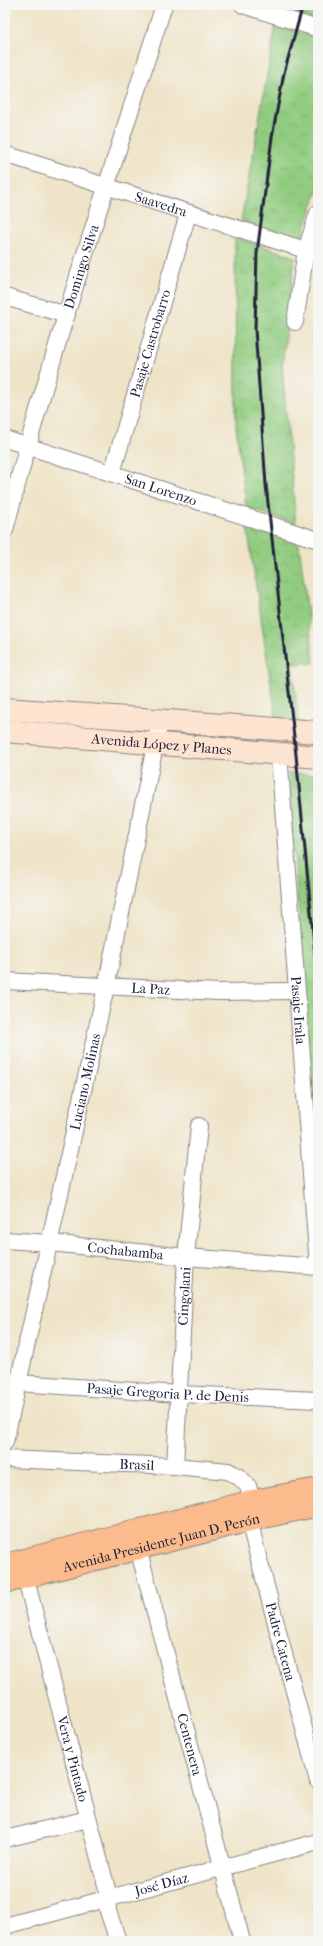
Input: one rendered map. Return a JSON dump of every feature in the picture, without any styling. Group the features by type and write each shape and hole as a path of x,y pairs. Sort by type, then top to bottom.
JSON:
{"main road":[{"name":"Avenida López y Planes","path":"5,709 318,732"},
{"name":"Avenida López y Planes","path":"5,731 318,757"},
{"name":"Avenida Presidente Juan D. Perón","path":"15,1579 138,1548 318,1490"},
{"name":"Avenida Presidente Juan D. Perón","path":"5,1565 251,1511 318,1505"}],"street":[{"name":"Domingo Silva","path":"5,530 27,446 66,315 164,5"},
{"path":"243,5 267,9 318,29"},
{"name":"Saavedra","path":"5,154 188,214 312,252"},
{"path":"295,322 312,252 318,213"},
{"name":"Pasaje Castrobarro","path":"112,473 188,214"},
{"path":"5,297 66,315"},
{"name":"San Lorenzo","path":"5,439 318,540"},
{"name":"Luciano Molinas","path":"5,1442 106,987 160,721"},
{"name":"Pasaje Irala","path":"278,754 318,1266"},
{"name":"La Paz","path":"5,981 219,992 296,991"},
{"name":"Cingolani","path":"175,1466 186,1257 199,1126"},
{"name":"Cochabamba","path":"5,1240 50,1243 186,1257 318,1266"},
{"name":"Pasaje Gregoria P. de Denis","path":"18,1383 179,1394 318,1400"},
{"name":"Brasil","path":"5,1459 175,1466 228,1471 239,1477 248,1486 251,1511"},
{"name":"Padre Catena","path":"251,1511 254,1541 318,1781"},
{"name":"Centenera","path":"138,1548 242,1941"},
{"name":"Vera y Pintado","path":"15,1579 88,1819 107,1889 108,1911 118,1941"},
{"path":"5,1840 88,1819"},
{"name":"José Díaz","path":"5,1926 318,1842"}],"green space":[{"path":"284,5 318,5 318,21 287,11"},
{"path":"276,25 318,38 318,190 301,239 241,221"},
{"path":"235,237 295,257 282,367 296,524 246,507 236,426"},
{"path":"247,526 299,544 314,663 292,664 299,725 277,724"},
{"path":"288,773 316,775 318,793 318,1167"}],"railway":[{"path":"303,5 284,73 272,137 257,253 255,329 266,485 296,755 318,986"}]}
